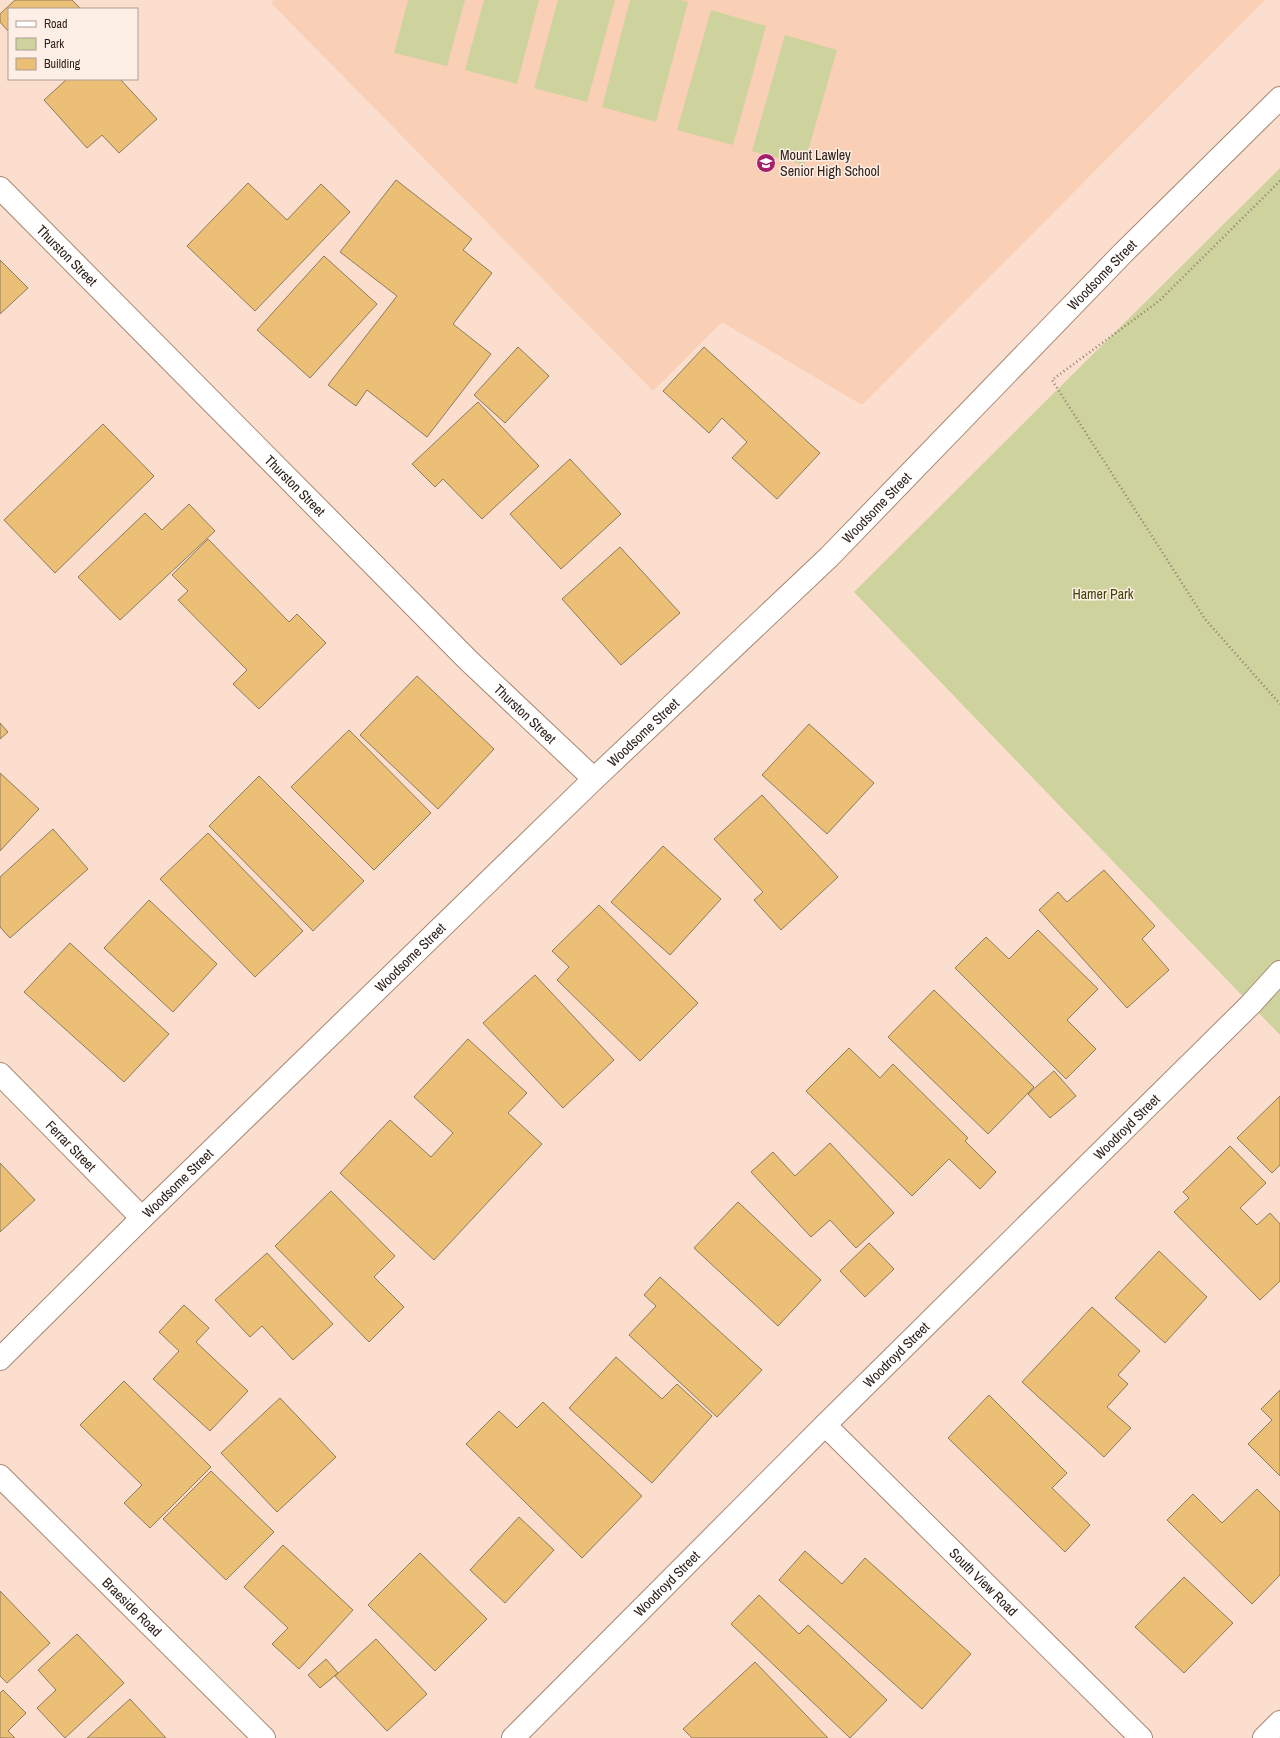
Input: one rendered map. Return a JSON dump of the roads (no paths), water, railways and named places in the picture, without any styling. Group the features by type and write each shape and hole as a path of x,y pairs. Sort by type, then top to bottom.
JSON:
{"street":[{"name":"Woodsome Street","path":"0,1359 142,1218 594,780 829,557 1123,253 1280,98"},
{"name":"Thurston Street","path":"0,188 468,660 594,780"},
{"name":"Woodroyd Street","path":"513,1738 825,1425 1239,1016 1280,972"},
{"name":"Ferrar Street","path":"0,1074 142,1218"},
{"name":"South View Road","path":"825,1425 1141,1738"},
{"name":"Braeside Road","path":"0,1476 264,1738"},
{"path":"1264,1738 1280,1722"}],"place":[{"name":"Mount Lawley Senior High School","path":"766,163"}],"park label":[{"name":"Hamer Park","path":"1103,594"}]}
